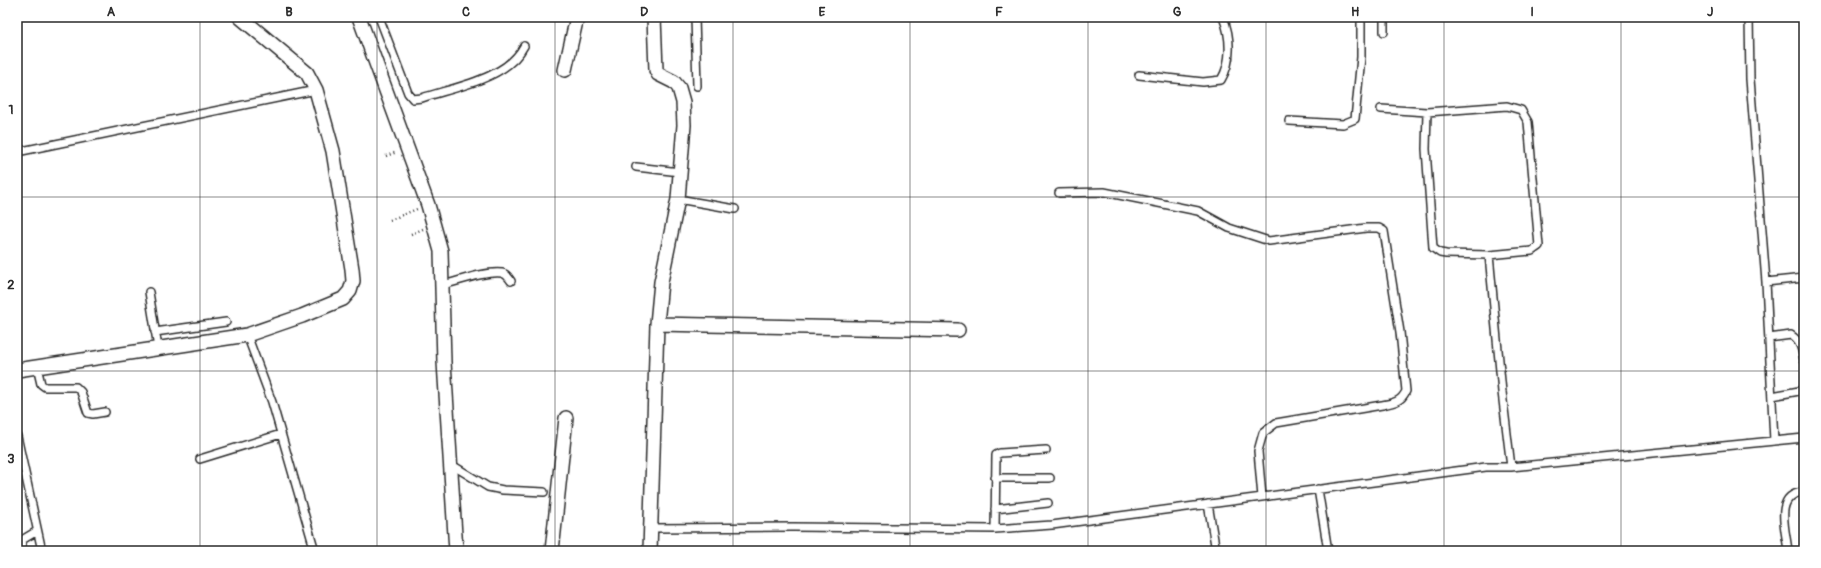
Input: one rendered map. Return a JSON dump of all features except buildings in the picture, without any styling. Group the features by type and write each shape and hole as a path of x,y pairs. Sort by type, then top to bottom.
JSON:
{"street":[{"path":"17,370 247,335 343,300 352,286 352,269 333,151 316,90 307,73 240,17"},
{"path":"359,17 428,205 441,252 444,362 452,465 456,551"},
{"path":"565,70 577,17"},
{"path":"650,551 652,528 652,462 657,324 661,282 678,199 684,125 683,102 677,83 658,74 656,70 654,17"},
{"path":"657,324 958,330"},
{"path":"552,551 566,418"}],"lane":[{"path":"379,17 408,93 413,99 422,98 494,74 518,56 524,46"},
{"path":"694,17 697,86"},
{"path":"1139,75 1203,82 1220,80 1226,72 1230,47 1224,17"},
{"path":"1289,121 1343,124 1355,119 1361,57 1361,17"},
{"path":"1384,17 1384,32"},
{"path":"1749,17 1750,79 1766,282 1774,441"},
{"path":"17,152 316,90"},
{"path":"1381,109 1427,112 1515,107 1521,110 1528,122 1539,246 1532,251 1489,255 1446,254 1436,251 1433,248 1429,219 1426,149 1427,112"},
{"path":"636,167 680,172"},
{"path":"1058,193 1104,192 1176,206 1198,211 1229,228 1269,240 1366,228 1379,228 1384,231 1406,391 1403,398 1395,402 1382,405 1276,423 1263,433 1258,451 1262,497"},
{"path":"678,199 736,210"},
{"path":"1489,255 1502,392 1511,467"},
{"path":"443,285 501,273 507,275 511,281"},
{"path":"1766,282 1804,278"},
{"path":"149,292 158,348"},
{"path":"155,332 226,322"},
{"path":"247,335 272,402 315,551"},
{"path":"1769,338 1791,335 1797,339 1801,346 1804,360"},
{"path":"37,367 41,384 45,387 76,387 81,392 88,412 93,414 105,412"},
{"path":"1772,396 1799,392 1804,389"},
{"path":"200,459 280,434"},
{"path":"17,436 42,551"},
{"path":"652,528 793,527 995,529 1052,525 1486,467 1511,467 1804,438"},
{"path":"995,529 995,457 997,454 1046,450"},
{"path":"452,465 488,487 503,490 544,492"},
{"path":"995,478 1050,478"},
{"path":"1318,489 1328,551"},
{"path":"1788,551 1783,510 1785,503 1791,494 1804,492"},
{"path":"995,509 1048,503"},
{"path":"1208,504 1216,551"},
{"path":"22,551 22,540 37,531"}],"path":[{"path":"390,220 428,205"}]}
